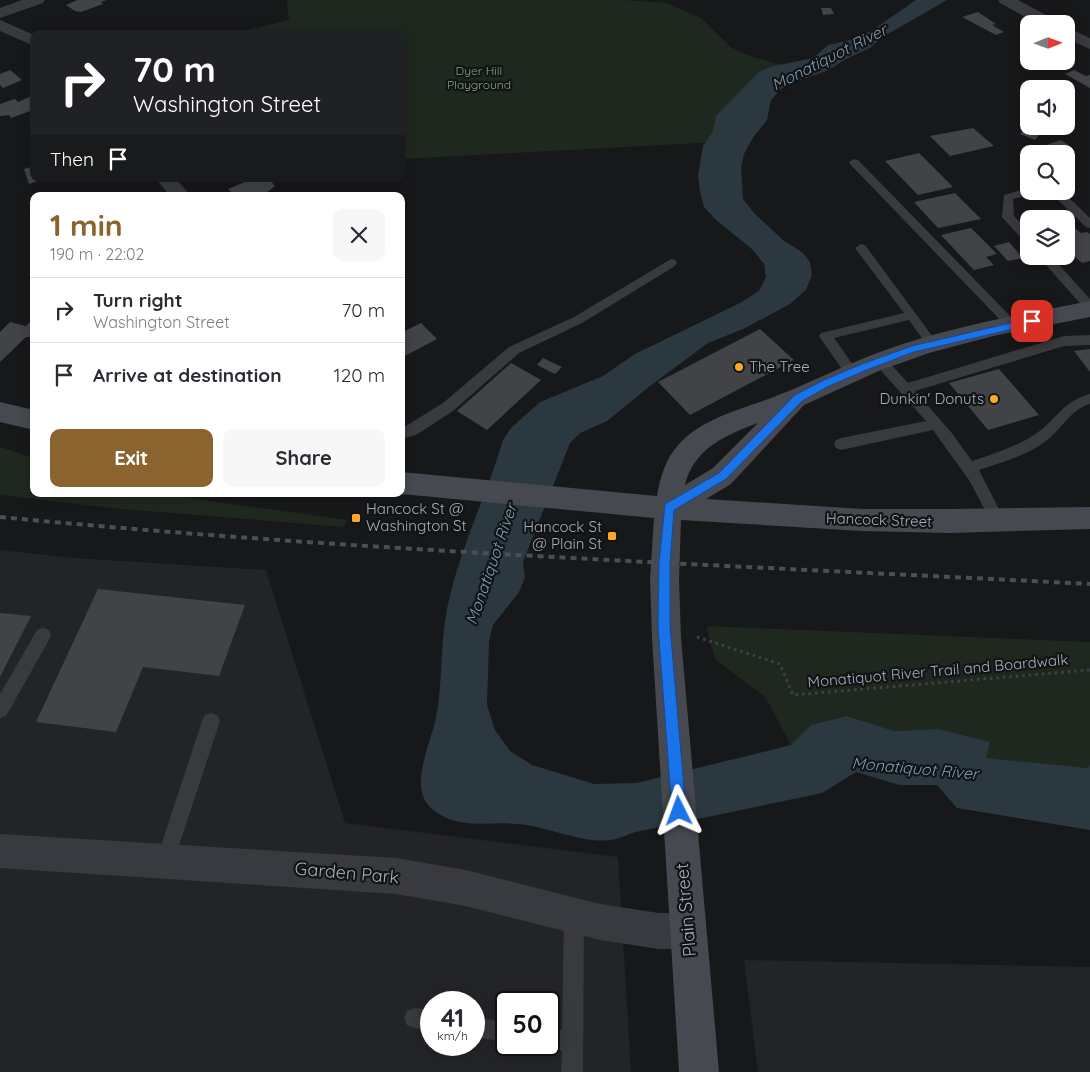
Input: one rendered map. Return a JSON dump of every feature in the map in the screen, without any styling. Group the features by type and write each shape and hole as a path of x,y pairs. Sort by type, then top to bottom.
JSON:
{"main road":[{"name":"Plain Street","path":"699,1072 681,849 674,734 664,626 664,563 669,508 673,476 679,463 701,440 717,430 798,398 851,372 880,361 932,344 1090,308"},
{"path":"669,508 710,484 733,467 798,398"},
{"path":"0,412 30,419"},
{"name":"Hancock Street","path":"405,483 669,508 871,521 998,521 1090,518"}],"street":[{"path":"0,13 37,0"},
{"path":"1006,0 1034,15"},
{"path":"0,25 30,39"},
{"path":"1075,36 1090,44"},
{"path":"169,182 178,192"},
{"name":"Garden Park","path":"0,851 396,876 466,888 574,916 631,927 688,931"}],"lane":[{"path":"854,162 1012,325"},
{"path":"1020,194 1008,197 1008,217 1020,230"},
{"path":"1064,200 1090,224"},
{"path":"861,248 932,344"},
{"path":"405,432 448,406 514,350 578,320 671,263"},
{"path":"1052,265 1090,308"},
{"path":"851,372 825,336 912,316"},
{"path":"906,390 1064,341 1090,340"},
{"path":"880,361 971,467 998,521"},
{"path":"971,467 1018,450 1048,432 1079,401 1090,399"},
{"path":"841,444 936,424"},
{"path":"0,710 43,635"},
{"path":"164,861 210,721"},
{"path":"572,1072 574,916"},
{"path":"560,1040 573,1042"}],"path":[{"name":"Monatiquot River Trail and Boardwalk","path":"664,626 780,664 793,695 1090,670"}],"shaded area":[{"path":"0,550 74,558 266,570 345,823 618,857 631,1072 0,1072"},
{"path":"744,960 1090,967 1090,1072 758,1072"}],"green space":[{"name":"Dyer Hill Playground","path":"287,0 623,0 667,3 701,18 732,48 753,57 792,68 719,142 405,159 405,30 248,30 289,20"},
{"path":"0,447 30,457 30,497 182,497 347,520 344,527 122,509 0,495"},
{"path":"706,626 1090,642 1090,764 1088,768 985,758 990,742 939,729 894,731 847,716 811,725 791,745 766,698 715,659"}],"water":[{"name":"Monatiquot River","path":"916,0 947,0 881,38 870,48 844,60 829,70 781,89 771,100 767,120 754,136 744,154 741,167 743,199 754,213 783,240 802,252 810,262 812,275 806,290 790,304 743,329 708,343 607,421 580,433 570,443 523,562 525,577 519,592 493,625 489,641 487,705 495,730 510,751 532,765 594,784 637,783 791,745 811,725 847,716 894,731 939,729 990,742 986,758 1088,768 1090,764 1090,830 957,808 937,785 899,785 856,772 822,793 636,832 611,840 600,841 576,837 529,825 507,823 473,824 451,820 441,815 431,808 424,799 421,789 421,777 436,718 447,609 458,566 503,440 511,428 540,402 603,376 635,354 740,303 759,291 766,277 764,264 753,250 715,219 704,207 700,192 698,176 703,146 713,131 716,116 759,72 770,67 813,58 828,45 854,39 874,29"}],"building":[{"path":"77,0 107,0 101,2 103,4 81,12 75,11 66,5"},
{"path":"821,8 831,8 834,14 823,15"},
{"path":"978,12 996,24 992,25 1004,32 996,35 962,17"},
{"path":"10,70 22,80 3,88 0,85 0,74"},
{"path":"1074,70 1086,76 1090,75 1090,88 1065,74"},
{"path":"30,97 30,111 11,118 9,115 0,116 0,104 15,99 18,102"},
{"path":"973,128 994,146 950,156 930,136"},
{"path":"1022,135 1039,135 1035,140"},
{"path":"1061,140 1068,145 1046,145"},
{"path":"919,153 953,187 918,195 885,161"},
{"path":"30,167 30,182 35,182 29,184 24,169"},
{"path":"245,182 275,182 272,183 275,186 268,192 231,192 228,189"},
{"path":"955,193 981,219 938,228 914,202"},
{"path":"971,228 997,254 986,257 994,265 974,270 941,235"},
{"path":"1075,228 1081,233 1087,232 1090,234 1090,261 1082,263 1075,256"},
{"path":"1009,242 1020,255 1020,259 1008,261 994,246"},
{"path":"10,322 26,326 30,322 30,337 26,337 0,362 0,332"},
{"path":"421,323 437,339 405,356 405,331"},
{"path":"760,329 794,360 690,415 658,382"},
{"path":"1090,349 1090,372 1074,351"},
{"path":"543,358 562,367 555,374 537,365"},
{"path":"511,363 541,380 487,430 457,411"},
{"name":"Dunkin' Donuts","path":"999,369 1039,415 988,430 949,383"},
{"path":"98,589 245,605 219,676 143,667 116,732 36,722"},
{"path":"0,613 31,616 0,677"}],"railway":[{"path":"0,517 272,540 408,549 1090,584"}],"place":[{"name":"The Tree","path":"739,367"},
{"name":"Dunkin' Donuts","path":"994,399"},
{"name":"Hancock St @ Washington St","path":"356,518"},
{"name":"Hancock St @ Plain St","path":"612,536"}],"route":[{"path":"679,811 664,626 664,563 669,508 710,484 733,467 798,398 851,372 912,349 1032,321"}]}
